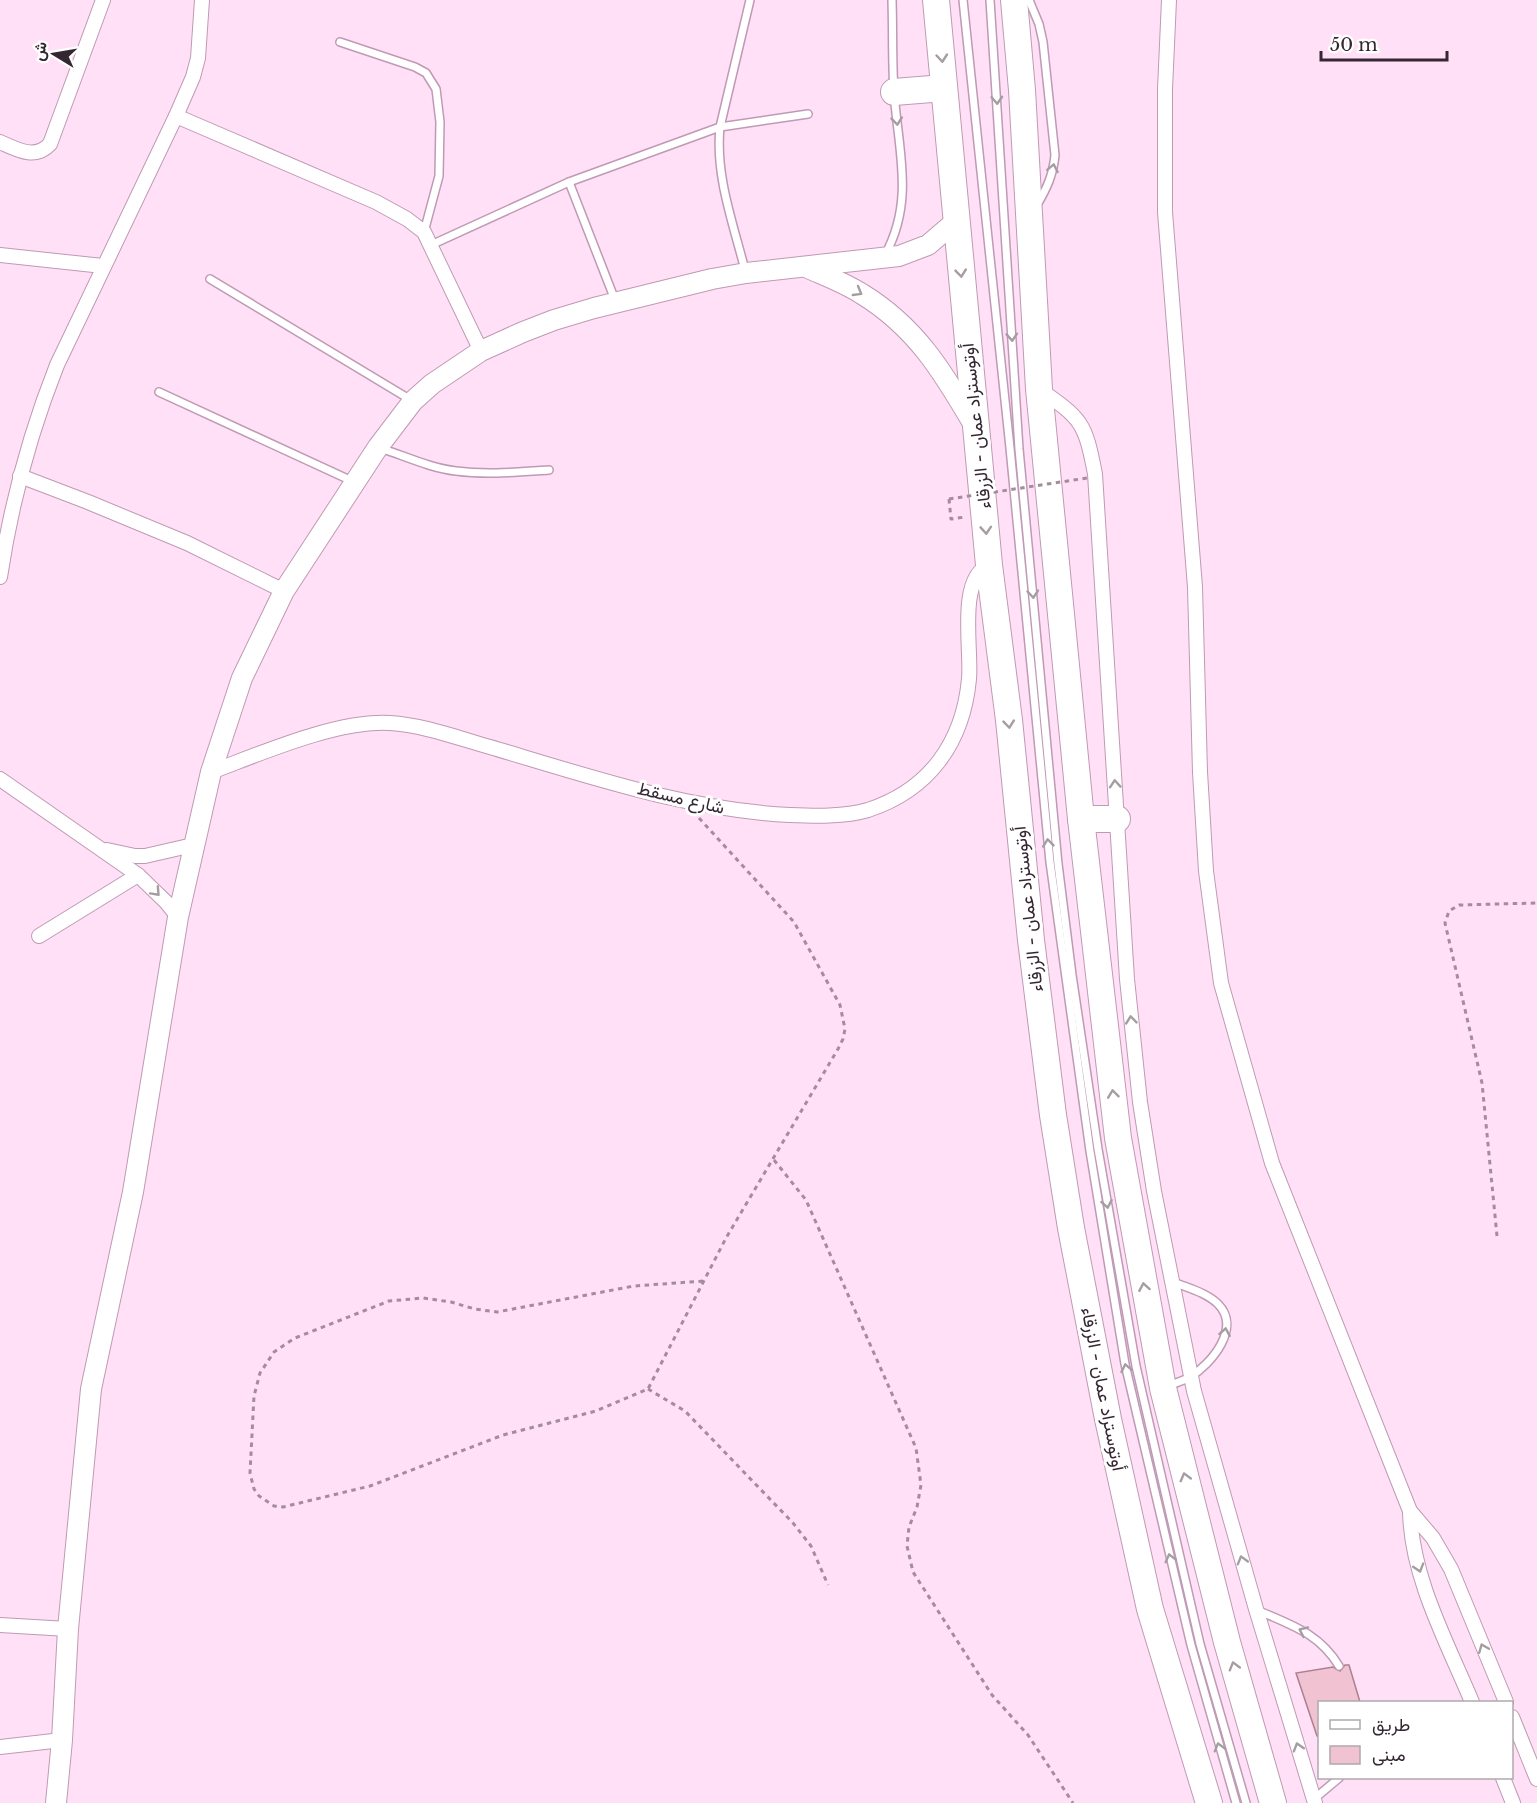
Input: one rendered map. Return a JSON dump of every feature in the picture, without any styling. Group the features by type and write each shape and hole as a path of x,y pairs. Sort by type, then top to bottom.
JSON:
{"highway":[{"name":"أوتوستراد عمان - الزرقاء","path":"936,0 989,565 1009,720 1032,952 1052,1103 1071,1228 1108,1419 1150,1609 1209,1803"},
{"path":"1014,0 1022,90 1039,389 1081,819 1118,1138 1163,1388 1227,1642 1273,1803"},
{"path":"894,92 944,88"},
{"path":"1081,819 1117,819"}],"street":[{"path":"0,142 25,153 35,154 45,150 50,144 103,0"},
{"path":"0,577 20,476 43,400 193,77 198,58 201,0"},
{"path":"1169,0 1165,89 1165,212 1195,587 1200,772 1206,871 1221,983 1272,1163 1410,1511 1433,1538 1447,1561 1506,1701"},
{"path":"176,116 376,202 407,219 424,232 481,351"},
{"path":"56,1803 68,1629 91,1389 133,1192 178,917 193,844 212,772 242,678 284,591 378,447 413,401 432,384 481,351 554,320 746,273 906,254 928,245 956,221"},
{"path":"0,255 104,266"},
{"path":"806,267 860,292 908,328 939,367 977,430"},
{"path":"1039,389 1071,412 1078,420 1084,428 1091,452 1097,496 1127,979 1140,1102 1171,1281 1190,1377 1314,1801"},
{"path":"20,476 186,543 284,591"},
{"name":"شارع مسقط","path":"212,772 279,747 339,729 364,724 391,723 437,732 683,802 751,813 820,816 866,810 903,795 931,773 946,752 965,706 969,681 970,592 978,572 989,565"},
{"path":"0,779 138,875 178,917"},
{"path":"97,847 135,856 145,856 193,844"},
{"path":"39,936 138,875"},
{"path":"1410,1511 1410,1529 1417,1565 1472,1701"},
{"path":"0,1625 68,1629"},
{"path":"1513,1719 1537,1779"},
{"path":"0,1747 62,1740"},
{"path":"1503,1779 1513,1803"}],"lane":[{"path":"746,273 721,176 718,144 750,0"},
{"path":"883,258 896,230 903,201 903,170 894,92 892,0"},
{"path":"963,0 1049,851 1089,1140 1127,1376 1191,1645 1236,1803"},
{"path":"990,0 1019,449 1058,864 1072,975 1098,1149 1136,1366 1197,1634 1246,1803"},
{"path":"1028,220 1049,184 1054,170 1055,155 1043,42 1039,24 1029,0"},
{"path":"340,42 415,67 426,73 436,89 440,122 439,176 424,232"},
{"path":"431,245 569,182 720,127 808,114"},
{"path":"569,182 616,303"},
{"path":"210,279 413,401"},
{"path":"159,392 355,482"},
{"path":"378,447 454,471 491,474 549,470"},
{"path":"1163,1388 1190,1377 1220,1350 1226,1336 1227,1321 1220,1306 1206,1295 1171,1281"},
{"path":"1256,1609 1311,1634 1323,1644 1340,1666"},
{"path":"1314,1801 1338,1779"}],"path":[{"path":"951,519 948,499 1087,478"},
{"path":"683,802 794,922 840,1005 845,1029 843,1039 774,1160 726,1238 704,1281 648,1389 596,1411 503,1435 370,1485 292,1505 274,1506 266,1502 254,1490 251,1481 255,1384 274,1352 295,1338 372,1306 406,1298 451,1302 474,1309 496,1312 634,1286 704,1281"},
{"path":"1497,1236 1482,1083 1445,924 1449,911 1458,905 1537,903"},
{"path":"774,1160 806,1200 916,1448 921,1485 917,1507 907,1536 908,1555 913,1572 992,1695 1028,1735 1073,1803"},
{"path":"648,1389 685,1411 793,1523 811,1546 828,1586"}],"building":[{"path":"1345,1665 1349,1665 1360,1701 1318,1701 1317,1736 1296,1673 1333,1667 1340,1671"}]}
